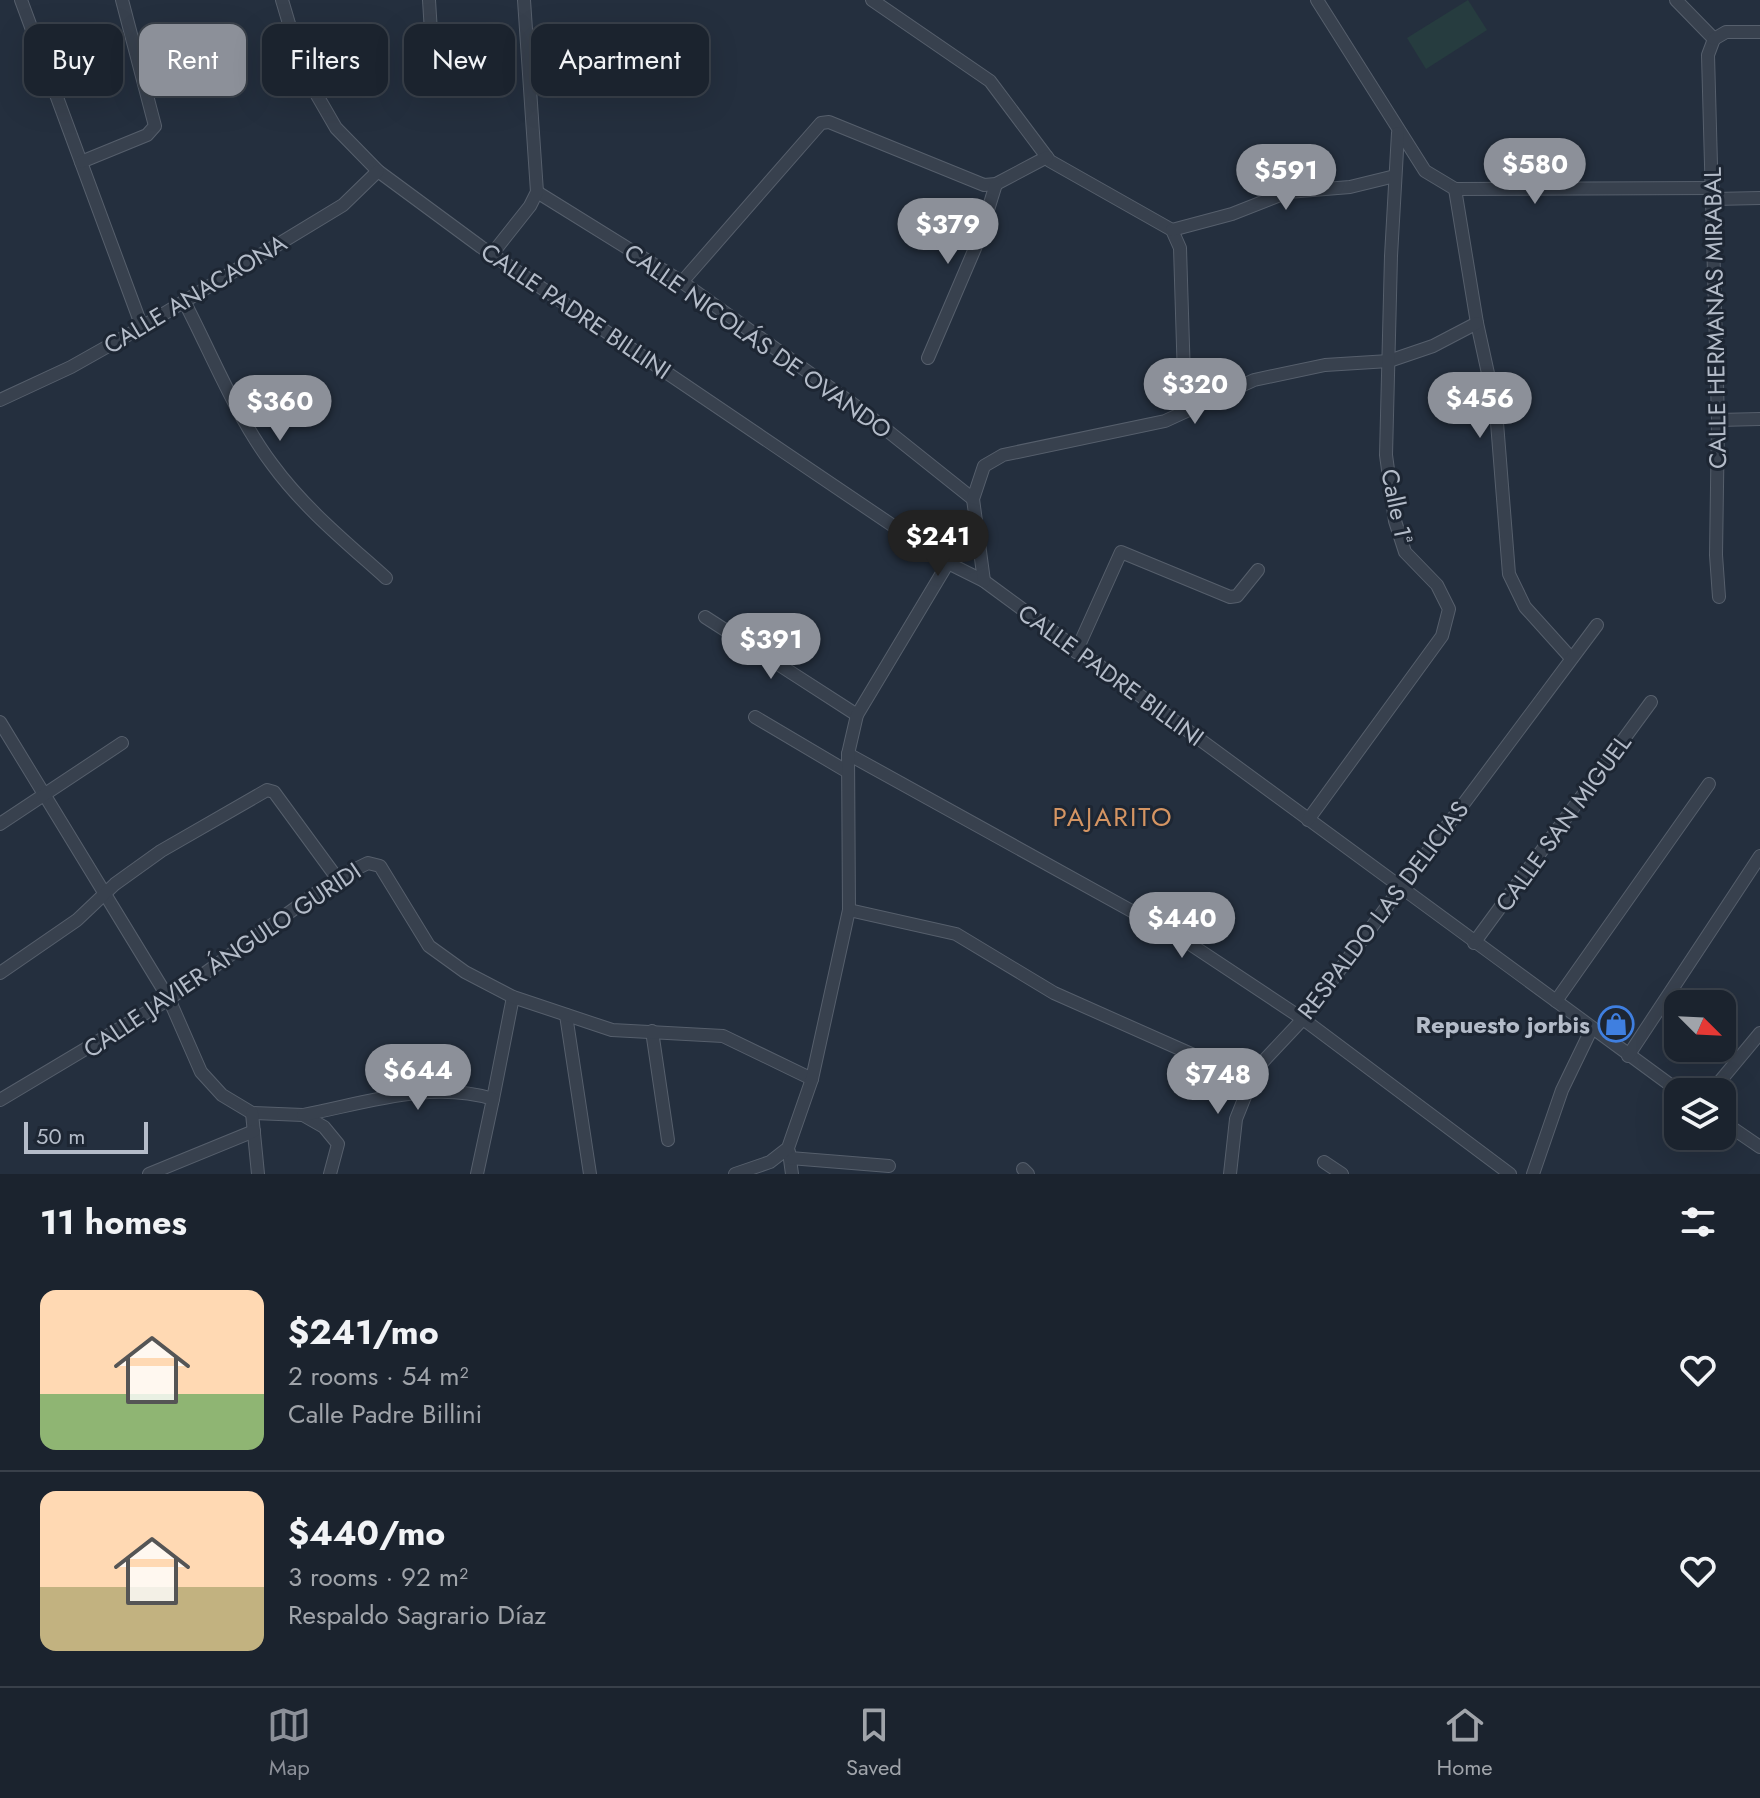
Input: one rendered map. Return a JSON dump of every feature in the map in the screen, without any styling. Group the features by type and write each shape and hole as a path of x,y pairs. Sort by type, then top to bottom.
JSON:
{"street":[{"path":"21,0 142,327"},
{"path":"81,162 147,135 155,126 122,0"},
{"name":"CALLE PADRE BILLINI","path":"282,0 303,71 336,128 378,171 492,254 948,563 984,581 1076,652 1664,1081"},
{"path":"429,0 430,24"},
{"path":"492,254 530,206 537,192 524,0"},
{"path":"872,0 990,81 1047,157 1172,230 1180,248 1185,411"},
{"path":"1317,0 1398,133 1425,171 1455,189 1714,193 1760,198"},
{"path":"1676,0 1714,39 1726,32 1760,32"},
{"name":"CALLE HERMANAS MIRABAL","path":"1714,39 1708,55 1714,193 1718,420 1716,555 1719,597"},
{"path":"682,282 821,123 829,122 984,185 996,184 1047,157"},
{"name":"Calle 1ª","path":"1308,820 1442,636 1449,609 1437,585 1405,552 1395,521 1386,455 1398,133"},
{"name":"CALLE ANACAONA","path":"0,400 71,367 142,327 343,205 378,171"},
{"path":"1172,230 1232,214 1288,192 1350,187 1395,176"},
{"path":"928,358 979,239 996,184"},
{"path":"1455,189 1477,323 1496,410 1509,574 1525,607 1571,658"},
{"name":"CALLE NICOLÁS DE OVANDO","path":"537,192 682,282 864,412 973,499"},
{"path":"184,301 238,408 271,463 304,503 386,578"},
{"path":"984,581 973,499 984,466 1003,455 1165,421 1254,380 1325,365 1389,361 1433,346 1477,323"},
{"path":"1718,420 1760,419"},
{"path":"1076,652 1121,552 1230,597 1237,596 1258,570"},
{"path":"792,1174 789,1153 812,1079 849,910 848,754 857,715 948,563"},
{"path":"705,617 857,715"},
{"name":"RESPALDO LAS DELICIAS","path":"1256,1069 1303,1019 1597,625"},
{"name":"CALLE SAN MIGUEL","path":"1474,943 1651,702"},
{"path":"755,717 848,772"},
{"path":"0,722 169,999 201,1072 222,1095 252,1113 303,1115 430,1091 465,1091 493,1099"},
{"path":"0,824 122,743"},
{"path":"848,754 1184,940 1303,1019 1510,1174"},
{"path":"1556,1001 1709,784"},
{"path":"0,973 77,920 104,894 161,851 267,790 274,792 337,878"},
{"path":"1628,1056 1760,856"},
{"name":"CALLE JAVIER ÁNGULO GURIDI","path":"0,1100 169,999 337,878 368,863 380,866 429,946 465,972 513,997 612,1030 723,1036 812,1079"},
{"path":"849,910 911,921 956,934 1054,993 1207,1061 1256,1069 1236,1119 1230,1174"},
{"path":"477,1174 513,997"},
{"path":"566,1015 590,1174"},
{"path":"1533,1174 1562,1090 1592,1028"},
{"path":"652,1031 668,1140"},
{"path":"1723,1078 1760,1033"},
{"path":"252,1113 258,1174"},
{"path":"303,1115 324,1127 338,1144 330,1174"},
{"path":"149,1174 254,1131"},
{"path":"1736,1131 1760,1147"},
{"path":"735,1174 789,1153 889,1166"},
{"path":"1324,1162 1342,1174"}],"green space":[{"path":"1468,0 1487,30 1426,69 1407,38"}],"place":[{"name":"Repuesto jorbis","path":"1616,1024"}],"district":[{"name":"PAJARITO","path":"1113,817"}]}
